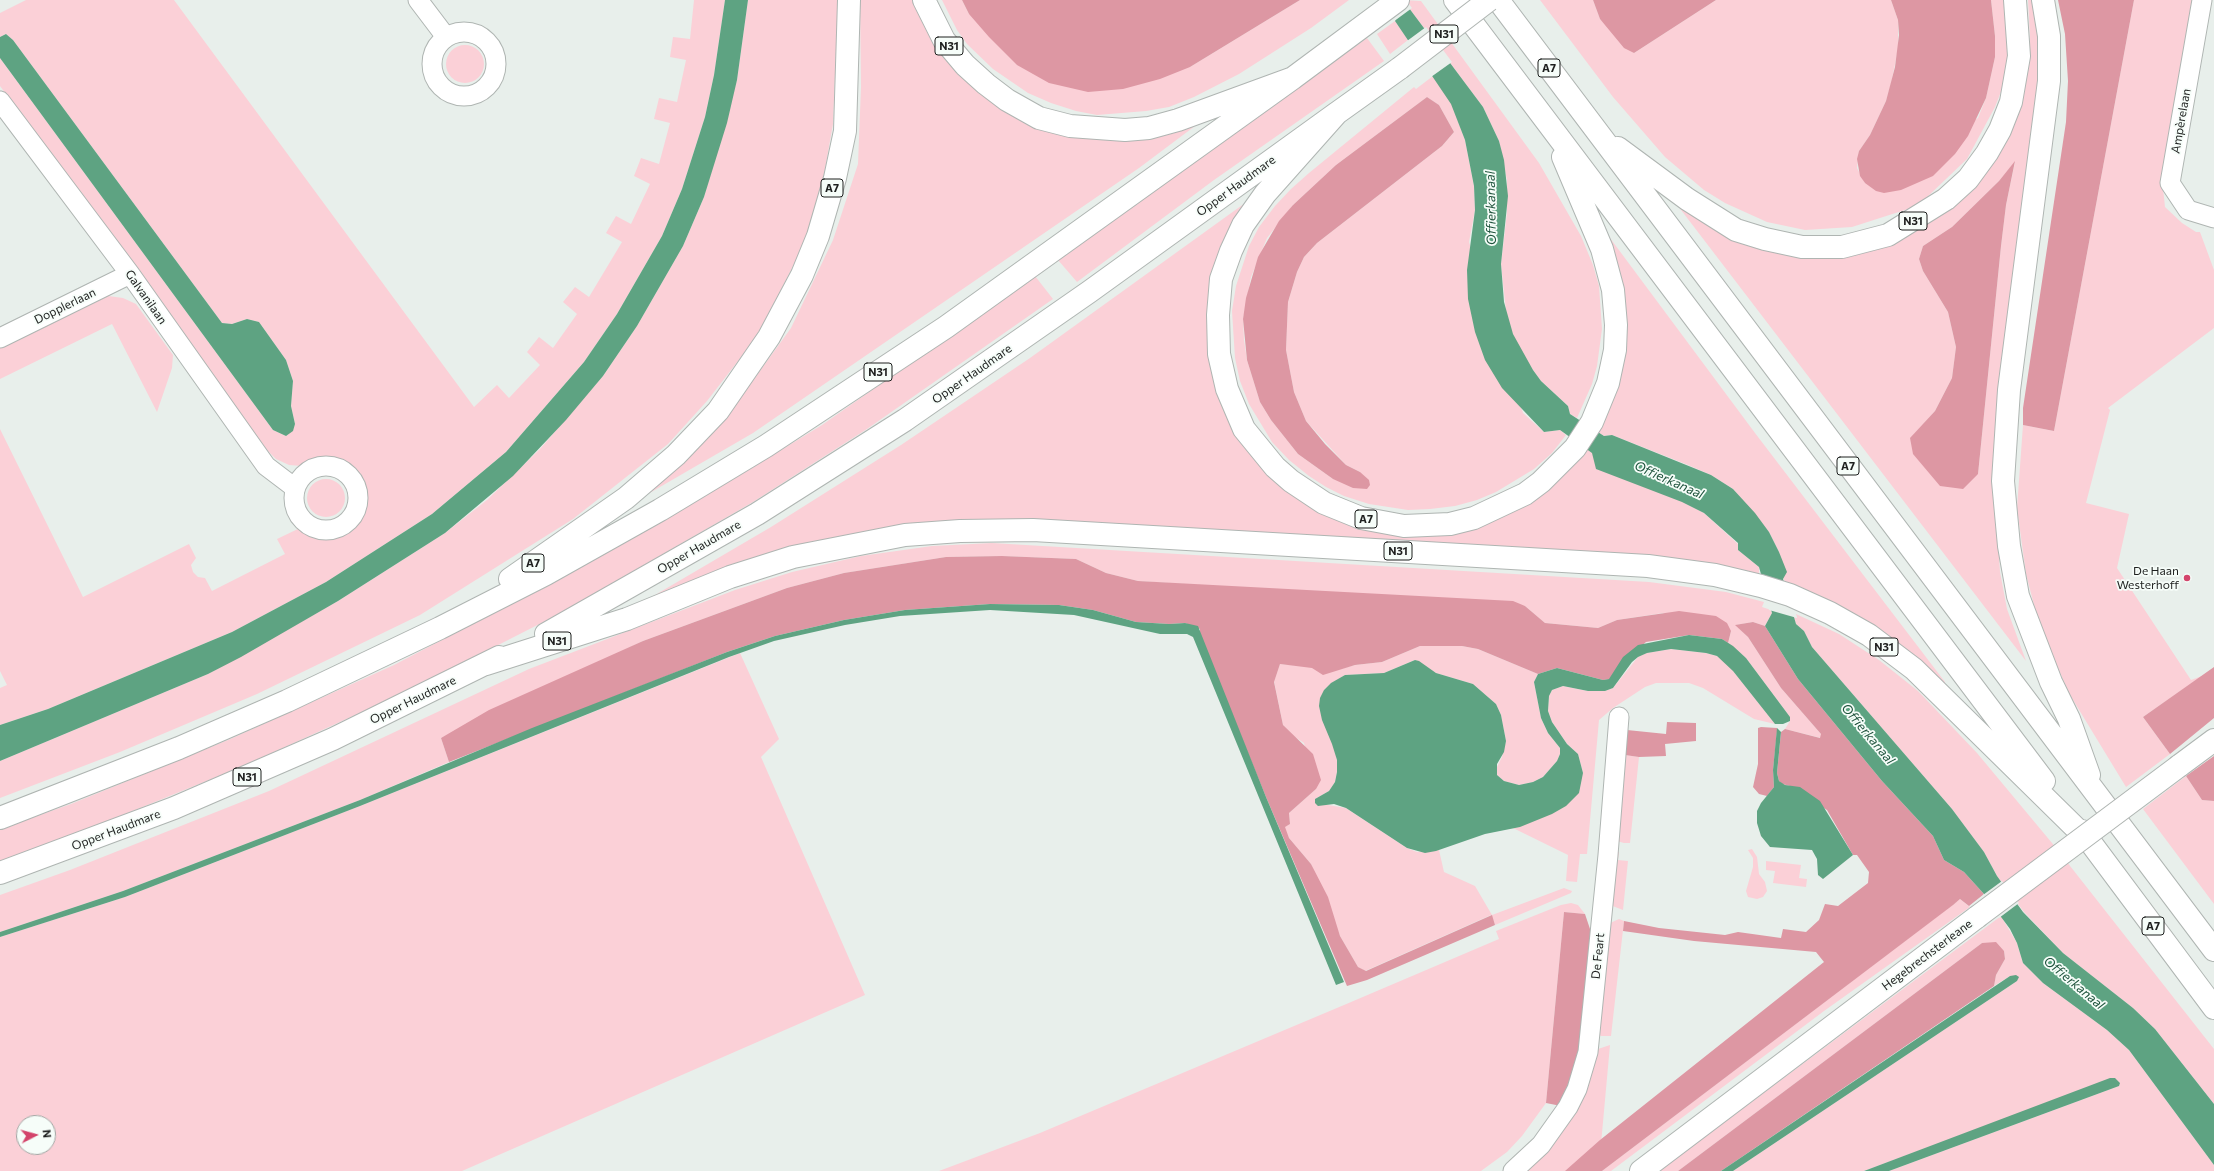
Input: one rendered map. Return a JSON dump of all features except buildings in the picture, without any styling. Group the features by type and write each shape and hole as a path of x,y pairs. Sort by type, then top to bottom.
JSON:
{"main road":[{"name":"A7","path":"440,628 626,498 676,454 718,411 769,337 802,275 818,236 835,178 845,131 849,0"},
{"name":"N31","path":"924,0 944,40 965,65 986,84 1007,100 1039,118 1070,126 1099,129 1149,128 1178,120 1293,78"},
{"name":"N31","path":"0,818 179,748 287,701 440,628 546,574 653,514 766,446 946,327 1293,78 1398,0"},
{"name":"A7","path":"1455,0 2214,1008"},
{"name":"N31","path":"1337,113 1400,68 1489,0"},
{"name":"A7","path":"1498,0 2214,950"},
{"name":"N31","path":"1600,136 1704,211 1736,230 1765,239 1802,247 1842,247 1888,235 1946,199 1968,178 1987,153 2000,130 2011,102 2019,56 2015,0"},
{"name":"A7","path":"2043,0 2049,36 2049,81 2009,390 2003,481 2010,546 2018,596 2051,682 2069,719 2096,795"},
{"name":"A7","path":"1337,113 1256,206 1243,225 1231,251 1221,279 1218,315 1219,354 1226,389 1244,429 1275,467 1291,482 1318,499 1360,518 1404,526 1450,524 1474,518 1499,507 1541,482 1575,448 1592,422 1608,383 1615,350 1614,290 1602,248 1552,130"},
{"name":"Opper Haudmare","path":"0,873 181,805 333,739 568,623 757,514 905,420 1089,292 1337,113"},
{"name":"N31","path":"486,664 627,619 730,577 793,556 905,535 960,531 1033,530 1648,566 1715,575 1761,586 1790,596 1830,613 1869,635 1914,669 2091,843"},
{"name":"Hegebrechsterleane","path":"1641,1171 2214,740"}],"street":[{"path":"418,0 446,37"},
{"name":"Ampèrelaan","path":"2202,0 2170,183 2188,210 2214,218"},
{"name":"Galvanilaan","path":"0,101 130,274 266,466 295,488"},
{"name":"Dopplerlaan","path":"0,338 130,274"},
{"name":"De Feart","path":"1513,1171 1541,1145 1568,1108 1577,1089 1588,1052 1608,863 1619,717"}],"shaded area":[{"path":"26,0 174,0 474,407 497,385 509,398 540,365 527,352 539,337 553,348 577,314 563,302 575,287 589,297 622,242 606,233 616,216 631,224 650,184 634,176 641,158 659,164 670,123 654,119 659,98 677,102 686,60 670,57 673,37 690,39 694,0 725,0 714,75 705,117 682,189 662,236 617,314 584,362 506,452 432,514 326,582 232,632 48,709 0,725 0,688 7,685 0,671 0,429 83,597 189,544 196,558 191,565 193,572 198,577 205,578 212,591 285,554 277,539 300,528 322,537 339,534 347,530 360,517 365,499 361,483 353,471 344,465 328,461 302,466 289,465 276,459 267,450 0,86 0,58 273,430 286,436 295,424 291,406 293,381 286,360 259,322 247,319 232,324 222,323 13,40 6,34 0,37 0,13"},
{"path":"748,0 838,0 833,124 816,220 759,334 707,401 668,444 573,519 420,615 257,694 120,752 0,798 0,761 208,674 338,601 445,533 487,500 540,449 603,376 637,326 683,246 704,197 737,80"},
{"path":"860,0 915,0 1041,127 1191,123 1195,126 1139,168 753,433 641,498 741,397 791,328 833,240 858,164 861,87"},
{"path":"942,0 962,0 969,14 1190,67 1300,0 1349,0 1311,28 1239,74 1194,97 1169,107 1146,111 1097,115 1076,111 1051,103 1028,93 993,69 967,44 957,30"},
{"path":"962,0 1300,0 1190,67 1160,79 1123,89 1088,92 1049,83 1017,65 969,14"},
{"path":"1403,0 1421,1 1539,163 1581,236 1593,265 1599,286 1602,329 1597,366 1592,384 1577,418 1570,414 1568,406 1541,381 1533,370 1520,351 1507,320 1501,264 1507,213 1507,180 1499,141 1483,107"},
{"path":"1540,0 1593,0 1600,19 1634,53 1716,0 1891,0 1898,20 1898,49 1886,101 1870,135 1859,151 1857,168 1865,183 1978,118 1986,98 1995,57 1995,36 1991,0 2007,0 2008,53 2002,89 1995,107 1967,159 1924,200 1908,209 1852,227 1805,230 1767,222 1725,203 1704,190 1665,157 1613,97"},
{"path":"1593,0 1716,0 1634,53 1624,48 1600,19"},
{"path":"1891,0 1991,0 1995,36 1995,57 1986,98 1968,136 1955,154 1933,176 1901,190 1884,193 1876,191 1865,183 1860,176 1857,159 1859,151 1870,135 1886,101 1895,67 1899,35 1898,20"},
{"path":"2028,0 2036,0 2045,44 1994,479 2000,572 2007,609 2026,661 1678,206 1814,252 1946,208 2027,58 2030,37","holes":["2015,162 2006,205 2001,246 1978,474 1910,439 1935,411 1952,378 1956,347 1948,312 1923,271 1919,259 1923,246 1952,227 1999,181"]},
{"path":"2058,0 2134,0 2054,431 2023,425 2023,408 2066,122 2068,81 2065,34"},
{"path":"2134,0 2193,0 2163,188 2165,207 2182,223 2196,232 2200,232 2214,270 2214,328 2108,408 2110,410 2086,503 2129,514 2117,568 2191,680 2202,676 2143,717 2170,754 2126,787 2070,695 2040,628 2026,574 2017,508 2023,425 2054,431"},
{"path":"1395,21 1408,40 1390,54 1377,34"},
{"path":"1367,38 1384,61 1214,180 1077,282 1058,260"},
{"path":"461,45 469,45 476,48 481,53 484,64 481,75 476,80 469,83 461,83 454,80 449,75 446,68 446,60 449,53 454,48"},
{"path":"1433,76 1452,104 1465,140 1474,186 1475,210 1469,242 1523,413 1544,432 1560,430 1566,435 1552,453 1534,469 1496,492 1477,500 1455,506 1408,510 1369,504 1344,496 1326,487 1289,460 1272,442 1249,404 1240,381 1235,358 1232,311 1236,286 1249,246 1259,227 1275,206 1309,173 1414,87 1416,89","holes":["1427,97 1439,105 1454,132 1442,146 1317,243 1304,257 1297,272 1288,302 1286,350 1294,392 1306,421 1346,465 1360,472 1333,479 1298,454 1271,420 1260,402 1247,360 1244,340 1243,319 1251,277 1267,238 1293,205 1336,165"]},
{"path":"1427,97 1439,105 1454,132 1442,146 1317,243 1304,257 1297,272 1288,302 1286,350 1294,392 1306,421 1325,444 1346,465 1360,472 1369,480 1370,485 1367,489 1353,488 1333,479 1298,454 1271,420 1260,402 1247,360 1243,319 1246,298 1258,257 1279,221 1293,205 1336,165"},
{"path":"2015,161 2006,205 2001,246 1978,474 1963,489 1940,486 1913,454 1910,438 1935,411 1952,378 1956,347 1948,312 1923,271 1919,259 1923,246 1952,227 1999,181"},
{"path":"1252,198 1243,212 1214,363 1300,495 1458,528 1585,448 1704,513 1738,544 1738,550 1759,567 1759,577 966,524 638,605 771,527 901,445 1030,358"},
{"path":"1607,234 1755,433 1945,682 1945,684 1788,587 1783,578 1779,552 1769,532 1733,489 1711,475 1688,465 1612,435 1604,436 1596,431 1606,410"},
{"path":"1035,276 1053,299 867,429 753,502 561,613 408,691 241,767 81,832 0,861 0,829 71,804 228,740 394,665 547,585 737,477 822,425"},
{"path":"101,295 123,298 136,304 173,355 172,368 157,412 112,324 0,379 0,345"},
{"path":"322,479 330,479 340,484 344,491 344,505 340,512 330,517 322,517 312,512 310,509 307,502 307,494 312,484 315,482"},
{"path":"992,543 1649,582 1726,592 1764,602 1762,607 1771,610 1772,613 1765,626 1753,622 1736,625 1748,637 1781,688 1821,734 1821,738 1785,729 1790,721 1790,717 1746,658 1728,643 1731,631 1663,613 1617,620 1598,628 1545,623 1525,606 1138,581 1106,573 1076,559 1002,556 946,557 844,573 787,588 643,641 441,738 449,762 360,800 123,891 0,932 0,895 70,870 269,791 529,669 735,590 792,572 861,556 932,546"},
{"path":"1002,556 1076,559 1106,573 1138,581 1513,601 1525,606 1545,623 1598,628 1617,620 1679,611 1716,616 1727,623 1731,631 1728,643 1722,639 1689,635 1646,642 1617,668 1610,679 1603,680 1557,668 1538,674 1478,649 1462,646 1420,646 1382,662 1355,665 1323,675 1312,668 1280,664 1274,682 1283,725 1313,754 1321,780 1316,789 1289,813 1290,824 1285,827 1289,838 1311,864 1328,897 1340,936 1358,967 1366,971 1492,915 1495,925 1367,980 1347,986 1266,797 1200,636 1200,629 1185,623 1169,624 1136,622 1093,610 1059,605 990,604 905,610 844,620 775,636 727,652 449,762 441,738 489,710 643,641 787,588 844,573 946,557"},
{"path":"1796,614 1839,634 1879,660 1918,691 1977,753 2052,843 2214,1049 2214,1104 2155,1029 2133,1008 2063,953 2024,912 1997,876 1984,852 1952,809 1812,647 1804,631 1796,624 1794,617 1797,618"},
{"path":"1753,622 1765,626 1798,679 1882,781 1933,836 1944,860 1964,872 1984,894 1969,906 1960,899 1602,1171 1565,1171 1600,1140 1824,962 1816,952 1694,941 1623,931 1624,921 1659,928 1725,935 1738,932 1781,938 1783,929 1806,932 1819,920 1825,904 1838,906 1868,883 1869,872 1857,855 1853,855 1827,810 1790,786 1782,784 1779,781 1777,773 1781,732 1785,729 1820,738 1821,734 1781,688 1748,637 1735,625"},
{"path":"1420,646 1462,646 1478,649 1538,674 1534,682 1541,718 1548,733 1560,748 1560,754 1557,761 1543,777 1533,782 1519,785 1504,781 1497,775 1496,769 1502,757 1506,741 1501,715 1496,704 1473,684 1436,673 1415,660 1384,673 1345,675 1324,690 1337,760 1337,772 1335,782 1329,791 1315,799 1328,805 1346,808 1407,848 1417,852 1439,850 1444,872 1475,886 1492,915 1564,888 1572,891 1571,893 1495,925 1491,915 1365,971 1358,967 1340,936 1311,864 1289,838 1284,827 1290,824 1289,813 1316,789 1304,743 1292,735 1283,725 1274,681 1280,664 1340,669 1355,665 1382,662"},
{"path":"1671,649 1706,653 1717,656 1726,662 1775,724 1754,719 1703,688 1689,683 1656,683 1645,687 1613,708 1599,720 1587,854 1580,854 1577,882 1566,881 1568,855 1513,828 1520,827 1583,773 1578,754 1567,744 1552,722 1548,711 1549,696 1552,690 1563,686 1588,691 1605,691 1613,688 1638,657 1646,653"},
{"path":"740,653 779,739 761,757 865,995 462,1171 0,1171 0,937 125,897 360,806"},
{"path":"2214,667 2214,718 2170,754 2143,717"},
{"path":"1667,722 1696,723 1696,741 1665,744 1666,756 1639,757 1625,755 1627,730 1666,734"},
{"path":"1758,728 1777,728 1773,770 1774,787 1767,796 1759,794 1753,787 1758,764"},
{"path":"1625,755 1639,757 1630,843 1617,841"},
{"path":"2214,756 2214,801 2202,800 2186,776"},
{"path":"2186,776 2202,800 2214,801 2214,904 2143,809"},
{"path":"1752,849 1757,857 1759,874 1765,882 1767,891 1763,897 1757,899 1748,897 1746,891 1753,867 1753,858 1748,850"},
{"path":"1615,851 1619,852 1618,860 1628,861 1623,910 1610,905"},
{"path":"1766,861 1801,865 1799,878 1807,879 1806,887 1773,883 1775,871 1766,870"},
{"path":"1960,899 1970,907 1824,1011 1611,1171 1602,1171"},
{"path":"1571,903 1578,905 1585,914 1564,912 1546,1103 1522,1136 1507,1152 1481,1171 939,1171 1040,1133 1344,1005 1499,939 1496,931 1561,905"},
{"path":"1564,912 1585,914 1592,935 1582,1048 1561,1106 1546,1103"},
{"path":"2001,916 2017,943 2023,963 2043,983 2107,1030 2129,1050 2214,1165 2214,1171 1889,1171 2119,1086 2120,1083 2114,1078 1864,1171 1733,1171 2017,981 2010,976 1994,986 1996,975 2005,959 2004,951 1982,943 1678,1171 1659,1171"},
{"path":"1619,919 1624,921 1611,1036 1601,1036 1597,1034 1608,924"},
{"path":"1996,942 2004,951 2005,959 1996,975 1994,986 1721,1171 1678,1171 1982,943"},
{"path":"1610,1045 1600,1155 1582,1171 1525,1171 1595,1050"}],"water":[{"path":"725,0 748,0 737,80 727,123 704,197 683,246 637,326 603,376 566,420 513,476 445,533 338,601 241,657 208,674 0,761 0,725 48,709 232,632 326,582 432,514 506,452 584,362 617,314 662,236 682,189 705,117 714,75"},
{"name":"Offierkanaal","path":"1403,0 1483,107 1499,141 1504,160 1508,196 1501,264 1504,302 1513,334 1533,370 1541,381 1568,406 1570,414 1604,436 1612,435 1711,475 1733,489 1755,513 1769,532 1779,552 1787,572 1783,579 1796,624 1804,631 1812,647 1952,809 1984,852 1997,876 2023,912 2063,953 2133,1008 2155,1029 2214,1104 2214,1165 2129,1050 2107,1030 2043,983 2023,963 2017,943 2010,929 1984,894 1964,872 1944,860 1933,836 1882,781 1798,679 1765,626 1772,613 1759,567 1738,550 1738,543 1704,513 1682,502 1596,469 1592,453 1560,430 1544,432 1502,388 1485,360 1475,332 1468,299 1467,270 1475,210 1474,186 1465,140 1451,104 1395,21"},
{"path":"6,34 13,40 222,323 232,324 247,319 259,322 286,360 293,381 291,406 295,424 293,431 286,436 273,430 0,58 0,37"},
{"path":"990,604 1059,605 1093,610 1136,622 1169,624 1185,623 1198,626 1266,797 1344,982 1336,985 1193,637 1187,634 1160,634 1074,615 990,610 900,616 845,625 774,641 729,657 360,806 125,897 0,937 0,932 123,891 360,800 532,728 727,652 775,636 844,620 905,610"},
{"path":"1689,635 1722,639 1733,646 1746,658 1790,717 1790,721 1783,724 1775,724 1733,671 1717,656 1706,653 1671,649 1647,653 1638,657 1632,662 1613,688 1605,691 1588,691 1563,686 1552,690 1549,696 1548,711 1552,722 1567,744 1578,754 1583,773 1579,793 1566,806 1552,814 1520,827 1485,834 1436,851 1425,853 1407,848 1346,808 1334,804 1318,806 1315,803 1315,799 1329,791 1335,782 1337,772 1337,760 1322,720 1319,706 1320,698 1324,690 1331,683 1345,675 1384,673 1415,660 1419,661 1436,673 1473,684 1496,704 1501,715 1506,741 1504,752 1497,764 1497,775 1504,781 1519,785 1533,782 1543,777 1557,761 1560,754 1560,748 1548,733 1541,718 1534,682 1538,674 1557,668 1603,680 1609,679 1623,657 1638,645"},
{"path":"1777,728 1781,732 1777,773 1779,781 1785,785 1800,787 1820,801 1853,855 1823,879 1818,875 1817,859 1812,850 1770,847 1761,836 1757,823 1757,811 1761,803 1774,787 1773,770"},
{"path":"2016,975 2019,977 2017,981 1733,1171 1721,1171 2010,976"},
{"path":"2110,1078 2115,1078 2120,1083 2119,1086 1889,1171 1864,1171"}],"pier":[{"path":"1376,0 1406,0 1412,8 1393,22"},
{"path":"1426,27 1452,62 1431,77 1407,41"},
{"path":"1758,573 1786,582 1797,618 1769,610"},
{"path":"2002,881 2019,903 1999,918 1983,895"}],"place":[{"name":"De Haan Westerhoff","path":"2187,578"}]}
